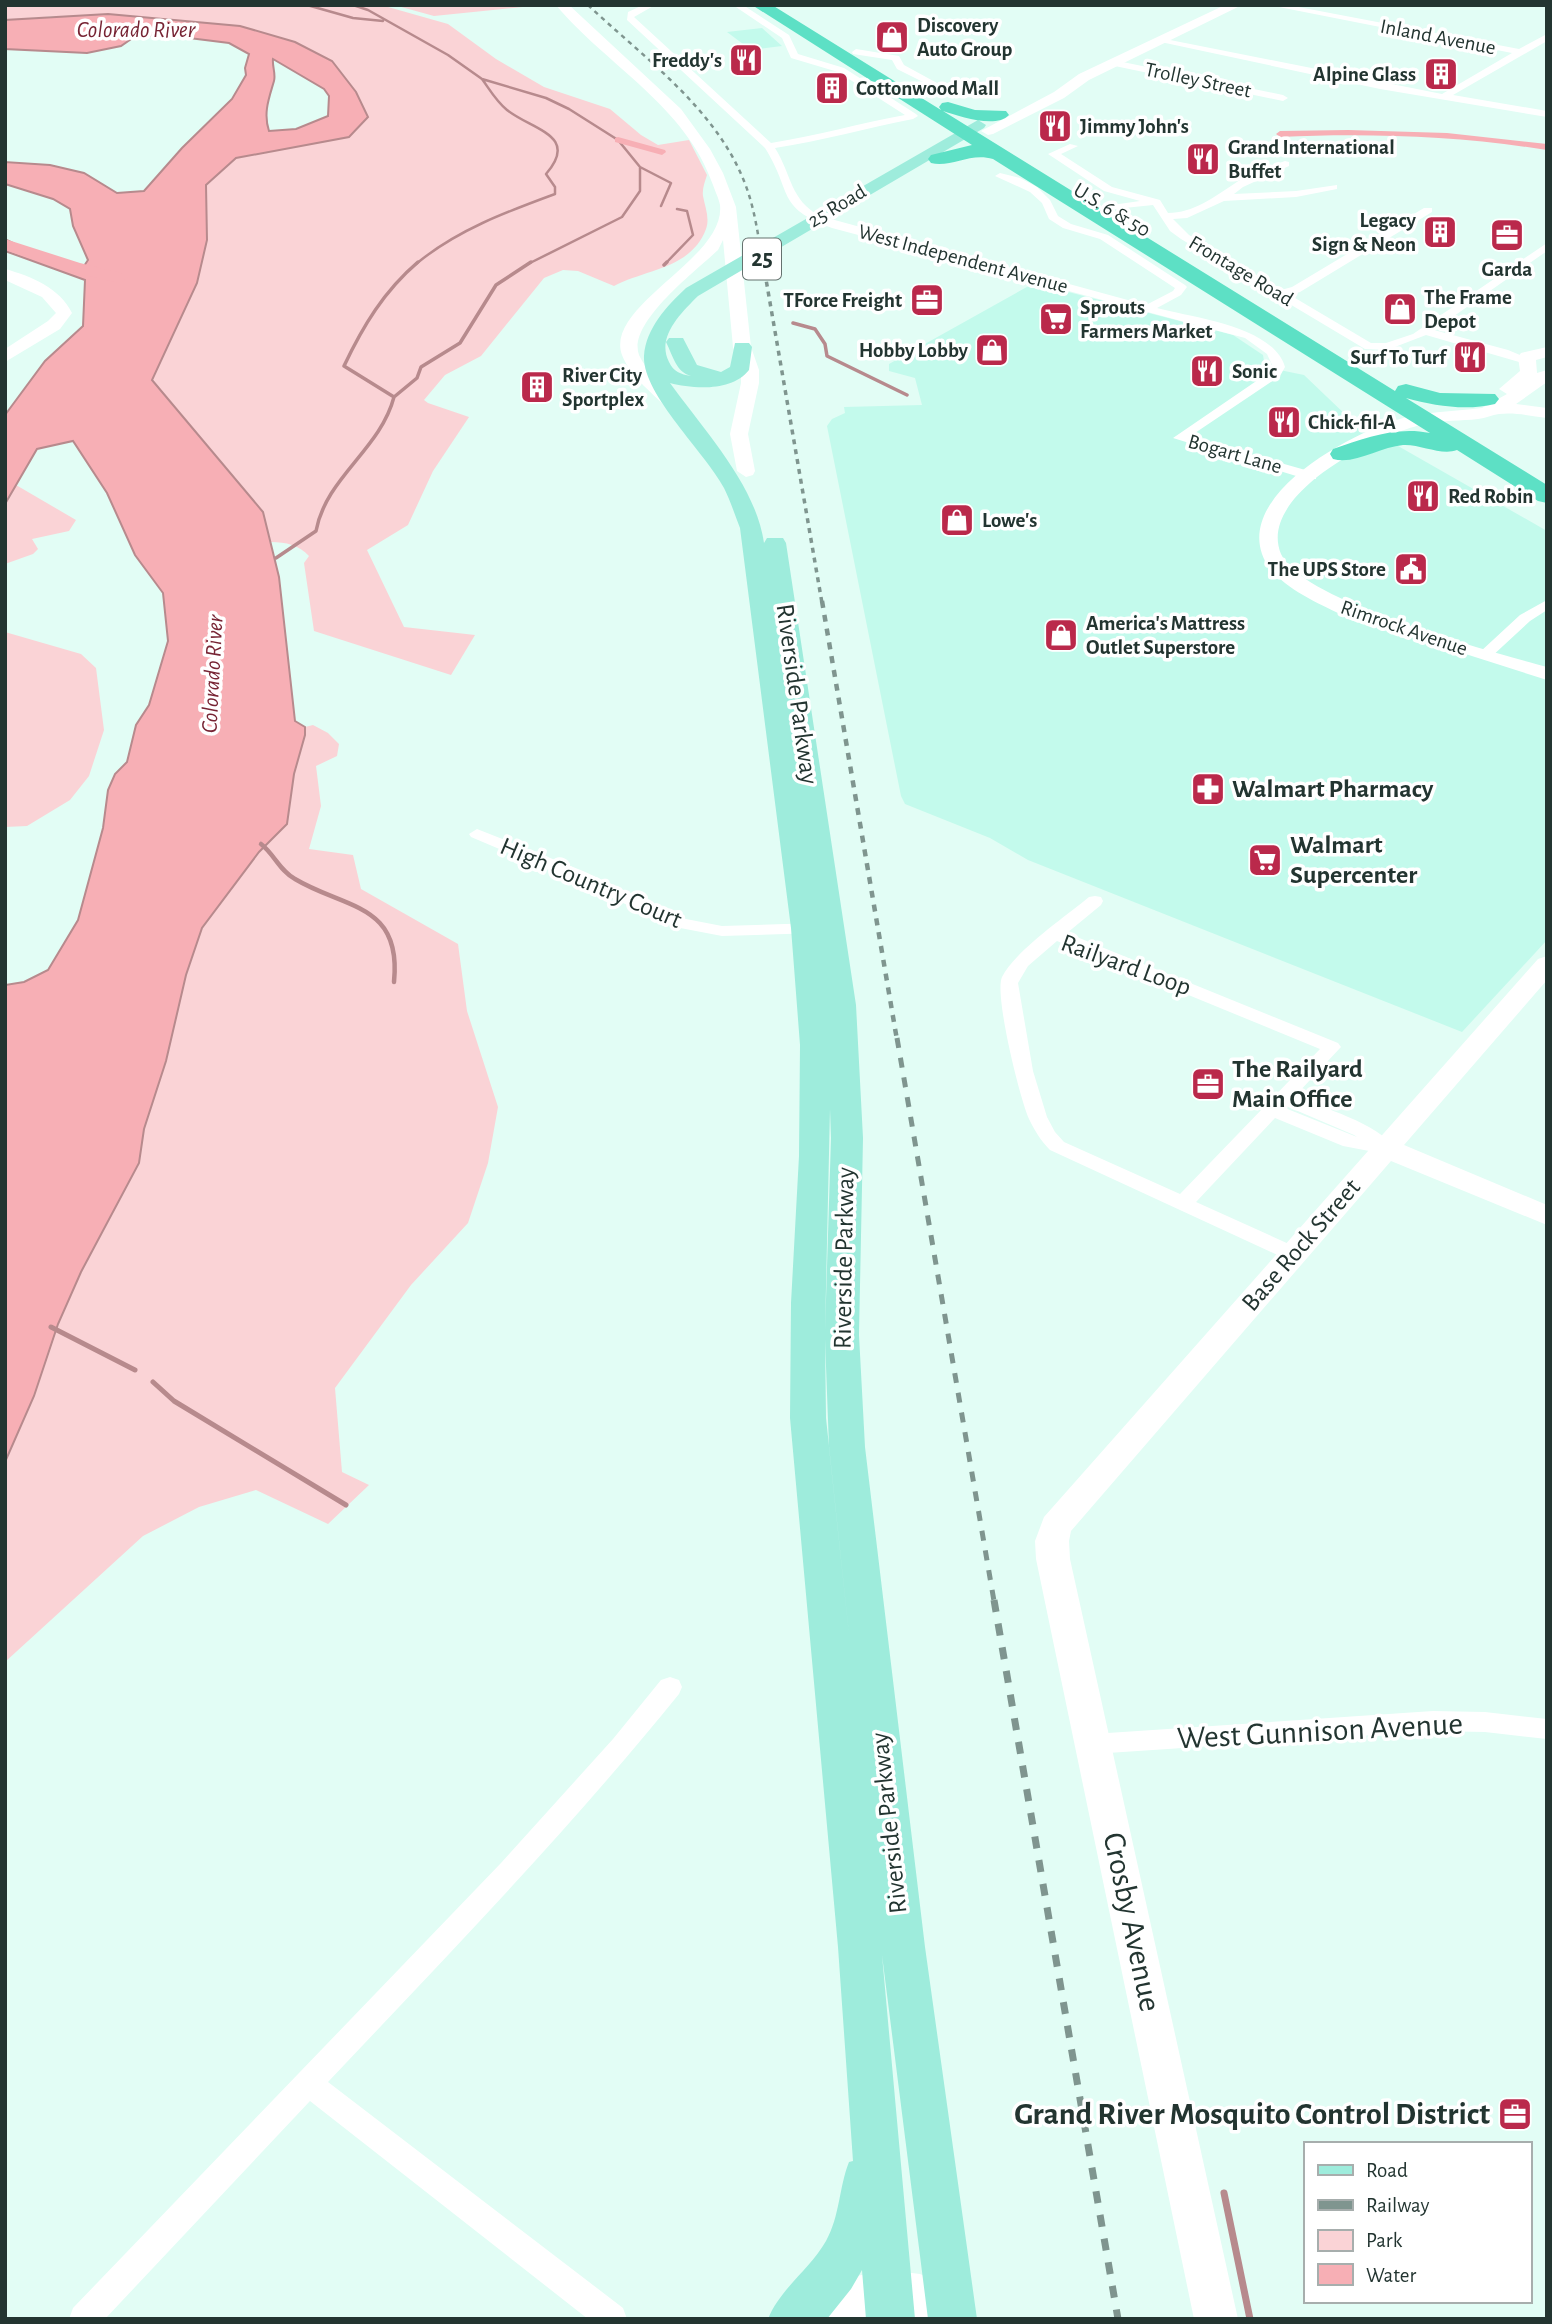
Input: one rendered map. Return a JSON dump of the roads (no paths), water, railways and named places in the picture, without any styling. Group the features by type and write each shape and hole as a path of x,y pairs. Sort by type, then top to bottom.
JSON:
{"highway":[{"name":"U.S. 6 & 50","path":"760,5 777,10 976,132 1282,330 1433,418"},
{"name":"U.S. 6 & 50","path":"848,54 923,85 943,98 945,106 1018,165 1102,212"},
{"path":"945,106 974,115 1000,115"},
{"path":"938,159 962,151 980,150 998,154 1018,165"},
{"path":"1102,212 1180,259 1220,277 1406,391 1433,418 1483,447 1547,475"},
{"path":"1406,391 1440,400 1489,407 1479,425 1489,436 1483,447"},
{"path":"1342,454 1384,440 1409,436 1483,447 1547,496"}],"main road":[{"name":"Riverside Parkway","path":"562,5 676,112 710,161 728,207 742,347 750,370 735,472 763,498 769,514 775,622 818,928 841,1005 846,1097 842,1335 848,1447 945,2315"},
{"name":"25 Road","path":"735,472 683,414 659,382 653,365 658,332 671,310 686,304 833,213 976,132 1048,101 1065,88 1113,63 1236,5"},
{"name":"25 Road","path":"833,213 938,159 1000,115 1048,91 1065,88"},
{"path":"683,414 638,368 631,354 629,337 641,315 712,247 728,207"},
{"path":"5,274 53,296 62,306 64,313 54,325 5,357"},
{"path":"686,304 676,342 675,364 682,381 735,472"},
{"path":"676,342 688,369 722,377"},
{"path":"655,355 665,374 682,381 701,382 738,370 742,347"},
{"path":"1535,357 1547,373 1520,394 1489,407 1525,377 1535,357"},
{"path":"1520,394 1547,412"},
{"name":"Rimrock Avenue","path":"1489,407 1459,407 1433,418 1377,432 1342,454 1280,501 1268,527 1268,546 1284,572 1307,590 1349,611 1547,674"},
{"path":"1489,407 1547,412"},
{"name":"Riverside Parkway","path":"818,928 815,1156 808,1303 808,1418 858,1933 890,2305"},
{"name":"Base Rock Street","path":"1056,1526 1547,964"},
{"path":"1385,1148 1547,1216"},
{"name":"Crosby Avenue","path":"1056,1526 1052,1541 1053,1559 1216,2319"},
{"path":"792,2319 830,2280 851,2245 863,2207 873,2124"},
{"path":"799,2319 840,2301 890,2305 915,2294 945,2315"}],"street":[{"path":"629,16 651,5"},
{"path":"737,5 786,37 794,56"},
{"name":"Inland Avenue","path":"1273,5 1520,52"},
{"name":"West Independent Avenue","path":"629,16 768,146 780,163 792,201 809,216 1149,308"},
{"path":"1443,97 1547,37"},
{"path":"1160,41 1443,97 1547,114"},
{"path":"794,56 848,54"},
{"path":"768,146 816,139 849,128 913,116 841,70 794,56"},
{"name":"Trolley Street","path":"1113,63 1283,98"},
{"path":"1073,146 1053,155 1108,189 1156,202"},
{"path":"1165,216 1183,216 1285,163"},
{"path":"1000,176 1012,178 1041,197 1052,206 1053,217 1060,222 1104,237 1181,287 1177,293 1149,308"},
{"path":"1222,198 1296,194 1333,187"},
{"path":"1060,222 1156,202"},
{"name":"Frontage Road","path":"1156,202 1174,229 1185,237 1363,345 1372,348 1387,346 1408,341 1425,331"},
{"path":"1278,294 1296,290 1428,210"},
{"path":"1425,331 1547,246"},
{"name":"Bogart Lane","path":"1149,308 1240,331 1266,346 1278,362 1279,367 1272,377 1179,438 1311,476"},
{"path":"1425,331 1535,357"},
{"path":"1485,655 1525,618 1547,604"},
{"name":"High Country Court","path":"477,834 566,870 681,923 722,930 818,928"},
{"path":"1055,934 1095,901"},
{"name":"Railyard Loop","path":"1055,934 1332,1046 1280,1104 1182,1204 1057,1146 1049,1140 1037,1116 1009,983 1024,961 1055,934"},
{"path":"1280,1104 1350,1142 1385,1148"},
{"path":"1182,1204 1293,1254"},
{"path":"84,2319 510,1871 622,1746 670,1686"},
{"name":"West Gunnison Avenue","path":"1093,1744 1433,1721 1485,1722 1547,1729"},
{"path":"309,2083 612,2319"}],"water":[{"path":"108,14 240,26 295,42 332,61 356,92 368,117 349,137 236,158 206,185 207,240 197,283 152,380 263,512 279,577 295,721 305,727 305,735 294,774 287,824 259,852 202,928 186,975 166,1061 144,1129 139,1163 81,1272 58,1324 34,1396 5,1462 5,985 24,982 48,970 78,920 103,828 108,790 115,774 127,762 136,725 149,705 168,641 163,593 135,555 107,493 73,441 37,449 5,504 5,415 45,361 83,326 85,280 5,251 5,239 57,265 82,269 88,260 73,226 70,209 53,199 5,184 5,162 50,165 84,173 117,193 144,191 182,148 232,99 246,75 249,54 229,43 173,36 137,35 121,46 87,53 5,49 5,20","holes":["273,59 324,89 329,96 328,116 296,129 269,131 267,112 274,78"]}],"waterway":[{"path":"307,5 353,18 383,21"},
{"path":"353,5 368,10 448,55 482,79"},
{"path":"416,264 465,232 555,194 555,187 546,174 555,161 558,150 555,142 549,135 507,110 482,79"},
{"path":"482,79 546,98 618,140 640,167 671,183 661,206"},
{"path":"1280,134 1414,133 1547,147"},
{"path":"618,140 662,152"},
{"path":"528,264 622,217 640,191 640,168"},
{"path":"665,264 693,235 687,211 677,209"},
{"name":"Colorado River","path":"5,244 74,267 119,278"},
{"path":"394,397 344,366 375,310 418,262"},
{"path":"394,397 417,378 421,367 460,343 496,285 531,262"},
{"path":"793,323 815,329 825,344 827,356 907,395"},
{"path":"276,558 316,531 330,495 377,433 394,397"},
{"path":"261,844 290,876 366,912 379,923 389,937 394,956 394,982"},
{"path":"51,1327 135,1370"},
{"path":"153,1382 174,1401 346,1505"},
{"path":"1224,2193 1250,2319"}],"railway":[{"path":"588,5 676,85 715,130 731,155 748,191 763,264"},
{"path":"763,262 822,603"},
{"path":"822,601 897,1040"},
{"path":"897,1038 994,1601"},
{"path":"994,1600 1118,2319"}],"place":[{"name":"Discovery Auto Group","path":"892,37"},
{"name":"Freddy's","path":"746,60"},
{"name":"Alpine Glass","path":"1441,74"},
{"name":"Cottonwood Mall","path":"832,88"},
{"name":"Jimmy John's","path":"1055,126"},
{"name":"Grand International Buffet","path":"1203,159"},
{"name":"Legacy Sign & Neon","path":"1440,232"},
{"name":"Garda","path":"1507,235"},
{"name":"TForce Freight","path":"927,300"},
{"name":"The Frame Depot","path":"1400,309"},
{"name":"Sprouts Farmers Market","path":"1056,319"},
{"name":"Hobby Lobby","path":"992,350"},
{"name":"Surf To Turf","path":"1470,357"},
{"name":"Sonic","path":"1207,371"},
{"name":"River City Sportplex","path":"537,387"},
{"name":"Chick-fil-A","path":"1284,422"},
{"name":"Red Robin","path":"1423,496"},
{"name":"Lowe's","path":"957,520"},
{"name":"The UPS Store","path":"1411,569"},
{"name":"America's Mattress Outlet Superstore","path":"1061,635"},
{"name":"Walmart Pharmacy","path":"1208,789"},
{"name":"Walmart Supercenter","path":"1265,860"},
{"name":"The Railyard Main Office","path":"1208,1084"},
{"name":"Grand River Mosquito Control District","path":"1515,2114"}]}
